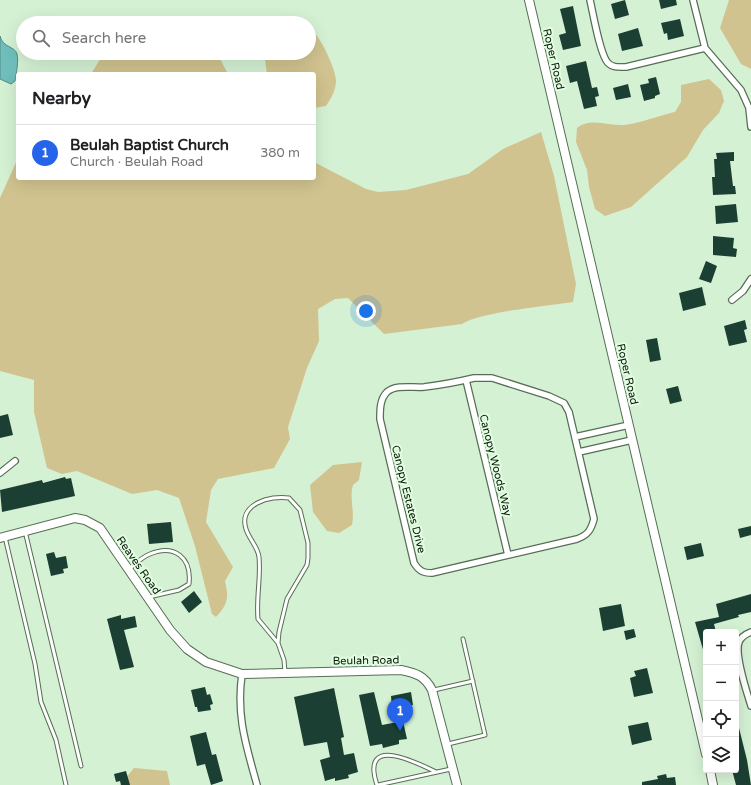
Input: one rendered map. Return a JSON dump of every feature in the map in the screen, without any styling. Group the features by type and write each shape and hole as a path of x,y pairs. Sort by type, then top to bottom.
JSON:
{"street":[{"name":"Roper Road","path":"529,0 703,741"},
{"path":"590,0 602,50 607,62 615,67 626,67 705,48"},
{"path":"693,0 705,48 741,90 749,108 751,127"},
{"path":"732,300 743,291 751,279"},
{"name":"Canopy Estates Drive","path":"492,378 550,396 564,403 569,412 594,519 592,528 586,535 577,538 432,574 424,573 418,569 414,563 380,419 380,407 385,395 394,389 422,387 466,380 492,378"},
{"name":"Canopy Woods Way","path":"466,380 508,555"},
{"path":"575,437 628,425"},
{"path":"579,452 632,440"},
{"path":"0,473 15,461"},
{"name":"Reaves Road","path":"2,538 75,518 85,520 100,528 170,630 187,650 206,662 242,674"},
{"path":"751,632 746,634 739,641 738,652 751,706"},
{"name":"Beulah Road","path":"242,674 401,670 417,673 424,678 432,690 457,785"},
{"path":"242,674 239,695 240,722 257,785"},
{"path":"711,773 713,785"}],"lane":[{"path":"278,643 279,632 287,599 307,565 308,558 308,543 300,510 289,498 280,496 254,503 248,509 244,519 246,530 259,555 260,571 258,619 278,643 284,660 285,672"},
{"path":"25,532 81,766"},
{"path":"2,538 34,658 40,702 56,740 66,785"},
{"path":"128,569 148,554 163,550 173,551 181,556 188,569 189,584 179,590 148,598"},
{"path":"446,744 485,734 463,639"},
{"path":"432,690 473,681"},
{"path":"436,772 400,756 386,755 379,758 375,765 374,773 378,785 453,769"}],"shaded area":[{"path":"729,0 751,0 751,69 741,64 720,28"},
{"path":"316,35 333,67 336,80 335,87 326,106 316,108 316,72 267,72 265,60 316,60"},
{"path":"100,60 221,60 227,72 92,72"},
{"path":"709,79 721,90 724,101 719,113 703,130 687,157 631,207 605,216 595,209 589,187 587,170 576,142 577,128 587,123 614,125 632,124 675,112 681,102 681,85"},
{"path":"541,132 554,176 576,284 573,302 498,313 483,316 462,324 384,334 348,298 335,299 318,309 319,341 307,368 288,427 290,439 274,468 218,479 211,490 206,522 233,567 225,581 227,596 225,604 216,617 212,614 195,546 179,498 157,490 132,494 77,471 62,474 47,468 34,412 34,380 0,371 0,198 16,162 16,180 316,180 316,163 366,189 378,192 406,190 468,174 503,149"},
{"path":"362,462 359,480 353,485 352,490 352,525 339,533 327,531 313,512 310,485 333,465"},
{"path":"134,768 167,771 170,785 120,785"}],"water":[{"path":"0,36 6,45 16,51 16,60 18,60 18,64 15,81 11,84 0,79"}],"building":[{"path":"625,0 629,15 615,19 611,4"},
{"path":"659,0 676,0 677,5 661,9"},
{"path":"573,6 581,46 563,50 559,35 566,33 560,9"},
{"path":"680,19 684,36 668,40 667,33 664,34 661,23"},
{"path":"638,28 643,46 622,51 618,34"},
{"path":"586,61 592,88 597,87 599,96 595,97 597,106 584,109 577,81 570,83 566,66"},
{"path":"656,77 660,94 655,96 655,98 644,101 640,85 649,83 648,79"},
{"path":"628,84 631,97 616,100 613,88"},
{"path":"734,152 734,161 730,161 733,186 735,186 736,194 713,195 712,177 715,177 714,159 717,159 716,153"},
{"path":"736,204 738,222 716,224 715,206"},
{"path":"713,236 734,238 733,248 737,249 736,257 713,255"},
{"path":"706,261 717,266 711,283 699,279"},
{"path":"702,287 706,305 683,311 679,293"},
{"path":"745,320 747,329 744,330 747,342 729,346 724,326"},
{"path":"657,338 661,360 650,362 646,340"},
{"path":"678,386 682,401 670,404 666,389"},
{"path":"8,414 13,435 0,438 0,416"},
{"path":"65,477 66,479 71,478 75,496 2,512 0,490 42,480 43,483"},
{"path":"171,522 173,542 149,544 147,524"},
{"path":"751,526 751,535 740,538 738,529"},
{"path":"701,543 704,556 687,560 684,547"},
{"path":"54,552 56,558 66,556 68,568 63,569 64,573 51,576 46,554"},
{"path":"194,591 202,602 189,613 181,602"},
{"path":"751,594 751,612 714,624 715,629 703,629 703,650 695,622 719,617 716,604"},
{"path":"621,604 625,626 603,631 599,608"},
{"path":"121,615 121,619 135,616 137,627 124,630 134,667 120,670 107,619"},
{"path":"634,629 636,637 626,640 624,631"},
{"path":"647,668 653,693 634,697 630,678 636,676 634,671"},
{"path":"205,687 207,695 210,694 213,704 210,705 211,710 198,712 197,707 195,707 191,690"},
{"path":"334,688 344,737 341,738 344,755 354,753 358,772 348,775 349,778 335,781 335,778 325,781 320,760 330,757 327,742 304,746 294,697"},
{"path":"374,692 382,725 403,721 407,739 399,740 399,744 383,748 382,744 370,746 359,695"},
{"path":"411,692 413,705 392,709 391,696"},
{"path":"648,722 652,740 632,745 628,726"},
{"path":"739,728 747,760 751,785 736,785 733,773 739,773"},
{"path":"206,732 212,755 216,754 223,781 211,785 205,764 197,766 190,736"},
{"path":"126,771 130,785 121,785 120,781 116,782 114,774"},
{"path":"666,774 667,778 675,777 676,785 642,785 642,782 658,779 657,776"}],"place":[{"name":"Beulah Baptist Church","path":"400,731"}]}
